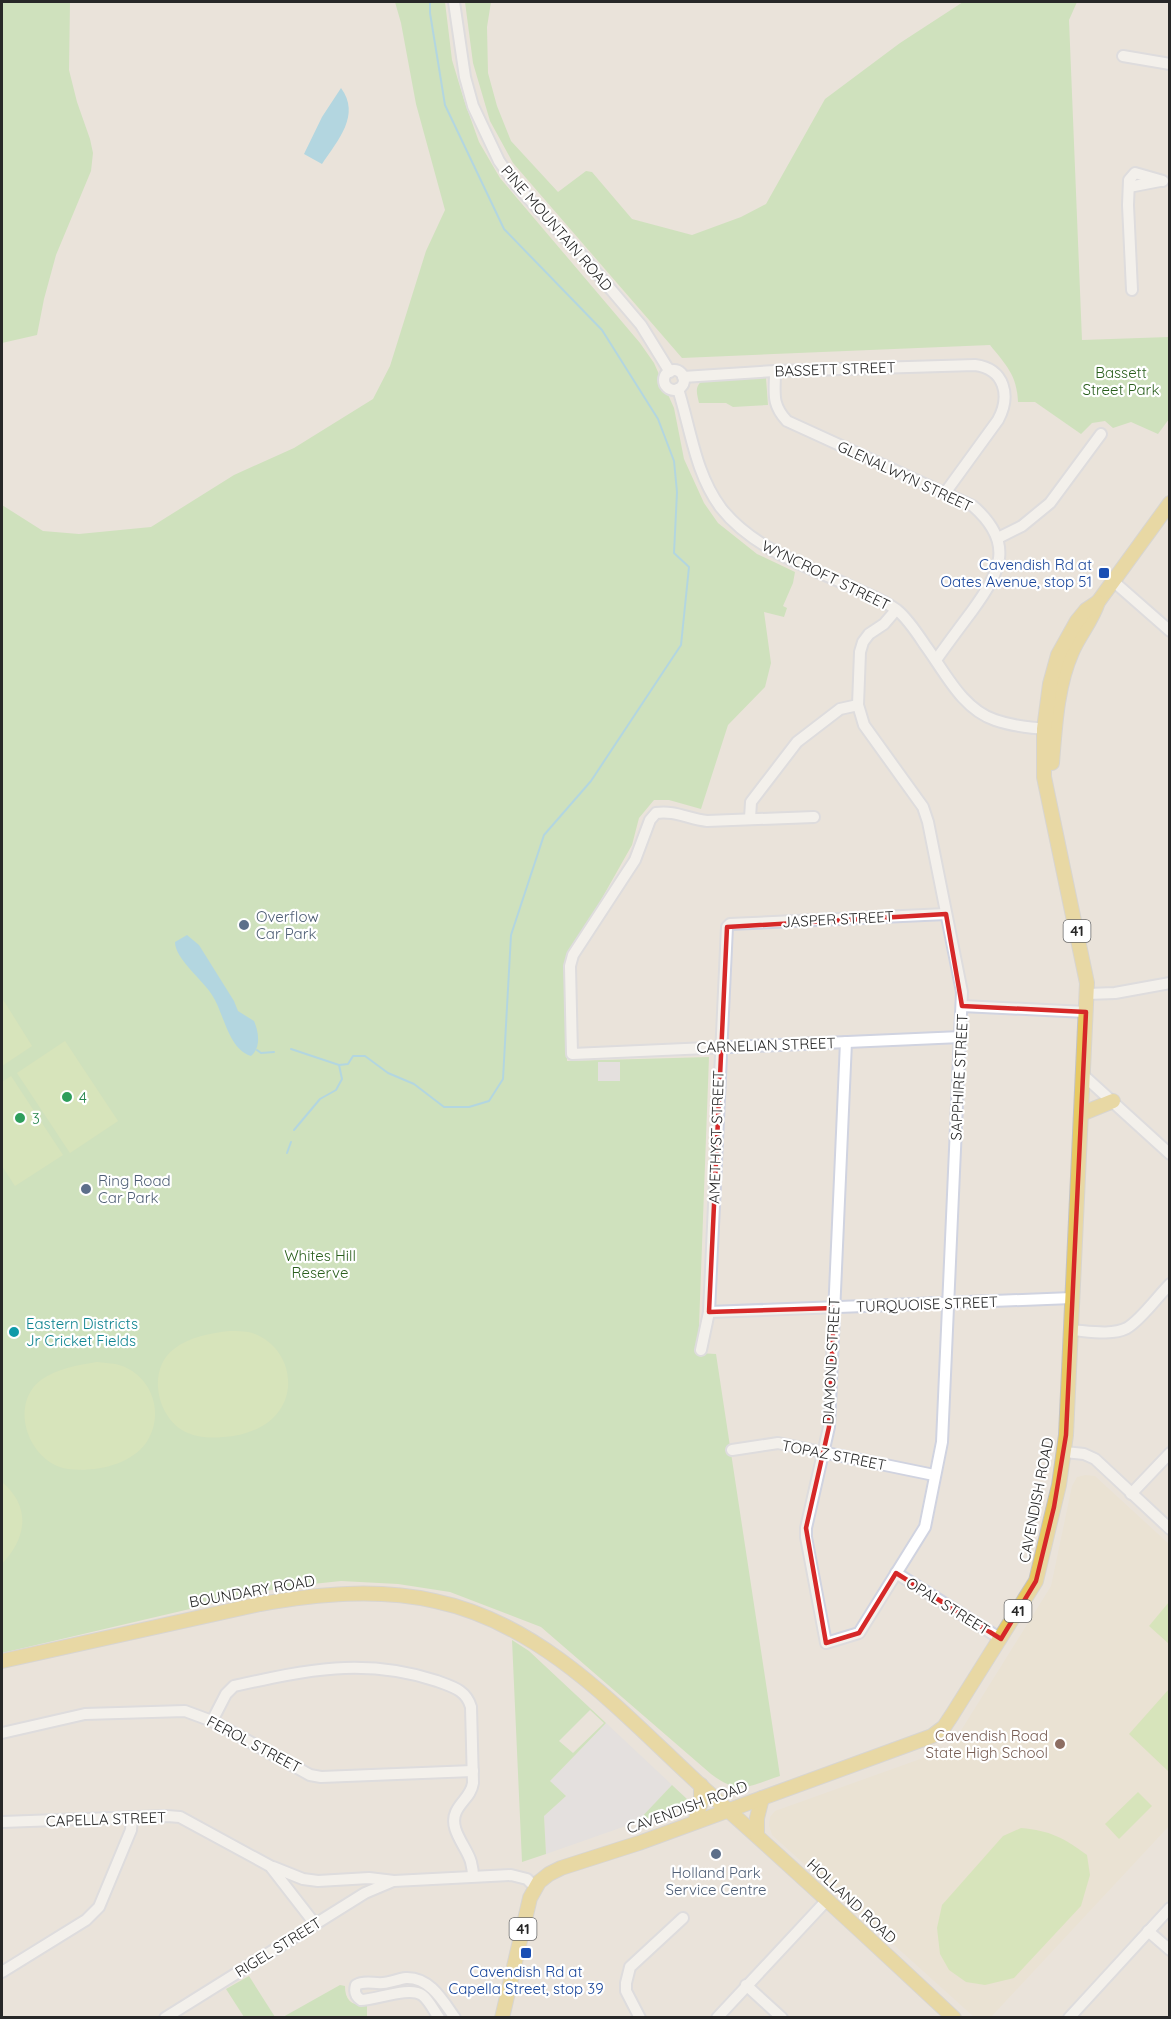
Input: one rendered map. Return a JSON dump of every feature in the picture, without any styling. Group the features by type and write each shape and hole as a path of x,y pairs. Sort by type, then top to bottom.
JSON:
{"main road":[{"name":"CAVENDISH ROAD","path":"535,1887 549,1874 561,1868 919,1742 935,1734 952,1715 1001,1639 1038,1575 1065,1452 1087,994 1085,970 1044,777 1050,730 1050,684 1058,655 1077,621 1086,610 1098,602 1170,503"},
{"path":"1081,1114 1113,1101"},
{"name":"BOUNDARY ROAD","path":"2,1661 302,1596 380,1593 436,1601 483,1616 525,1636 556,1656 602,1694 728,1810"},
{"path":"695,1822 701,1802 701,1785"},
{"path":"756,1835 757,1815 762,1798"},
{"name":"HOLLAND ROAD","path":"728,1810 954,2018"},
{"name":"41","path":"502,2018 530,1898 535,1887"}],"street":[{"name":"PINE MOUNTAIN ROAD","path":"454,2 465,77 473,106 499,161 516,185 585,259 641,325 670,372"},
{"path":"1123,56 1170,64"},
{"path":"1132,290 1129,180 1135,173 1166,180"},
{"name":"BASSETT STREET","path":"684,377 774,371 986,366 995,372 1003,384 1004,409 945,493"},
{"path":"678,371 684,377 683,384 678,389 671,389 666,384 665,377 670,372 678,371"},
{"name":"GLENALWYN STREET","path":"774,371 777,411 787,421 973,506 994,528 998,538"},
{"name":"WYNCROFT STREET","path":"678,389 701,472 723,510 739,526 759,543 864,592 896,610 906,620 965,700 983,715 1001,722 1050,730"},
{"path":"936,660 988,588 998,568 1000,549 998,538 1022,526 1050,503 1101,434"},
{"path":"1113,581 1170,631"},
{"name":"SAPPHIRE STREET","path":"896,610 863,642 860,652 858,705 864,725 923,807 962,992 942,1443 925,1527 896,1573"},
{"path":"814,817 750,818 751,802 797,742 840,709 858,705"},
{"name":"CARNELIAN STREET","path":"750,818 707,821 692,819 669,811 656,813 650,820 635,860 573,955 570,966 572,1054 961,1036"},
{"name":"JASPER STREET","path":"730,924 946,914"},
{"name":"AMETHYST STREET","path":"701,1350 709,1312 724,946 727,927 730,924"},
{"path":"1087,994 1115,993 1170,982"},
{"path":"962,1006 1086,1012"},
{"name":"DIAMOND STREET","path":"846,1042 829,1427 806,1528 826,1643 859,1633 896,1573"},
{"path":"1083,1075 1170,1154"},
{"path":"1071,1330 1126,1329 1170,1284"},
{"name":"TURQUOISE STREET","path":"709,1312 1072,1298"},
{"name":"TOPAZ STREET","path":"732,1450 778,1443 934,1475"},
{"path":"1065,1452 1088,1455 1095,1459 1170,1529"},
{"path":"1131,1494 1170,1453"},
{"name":"OPAL STREET","path":"896,1573 1001,1639"},
{"path":"212,1721 226,1694 234,1686 304,1670 360,1668 400,1672 422,1676 454,1687 468,1698 471,1707 472,1791 455,1813 454,1821 456,1831 471,1861 473,1876"},
{"name":"FEROL STREET","path":"2,1733 85,1714 185,1711 212,1721 310,1775 321,1777 472,1771"},
{"name":"CAPELLA STREET","path":"2,1822 167,1815 180,1817 270,1866 291,1875 318,1881 369,1878 394,1881 511,1875 527,1879 535,1887"},
{"path":"2,1972 86,1920 99,1907 131,1830 132,1817"},
{"name":"CAPELLA STREET","path":"270,1866 315,1924"},
{"name":"RIGEL STREET","path":"165,2018 365,1893 394,1881"},
{"path":"717,2018 827,1900"},
{"path":"1069,2018 1170,1908"},
{"path":"640,2018 626,1991 630,1967 683,1918"},
{"path":"1148,1931 1170,1950"},
{"path":"440,2018 423,1996 417,1993 406,1992 361,2000 354,1991 356,1985 362,1982 383,1983 414,1978 426,1983 435,1991 455,2018"},
{"path":"746,1985 782,2018"}],"highlighted area":[{"path":"946,914 962,1006 1086,1012 1066,1435 1054,1507 1036,1581 1001,1639 896,1573 859,1633 826,1643 806,1528 829,1427 834,1308 709,1312 727,927"}],"shaded area":[{"path":"597,1062 620,1062 620,1082 597,1081"},
{"name":"Cavendish Road State High School","path":"1095,1476 1169,1544 1169,1826 991,2017 974,2017 772,1835 769,1825 770,1817 775,1811 937,1753 946,1749 955,1740 1051,1586 1072,1486 1077,1477"},
{"path":"606,1723 672,1785 637,1822 546,1854 544,1816 566,1796 550,1781"}],"green space":[{"path":"2,2 70,2 69,70 93,153 91,171 56,255 37,335 2,343"},
{"name":"Whites Hill Reserve","path":"395,2 445,2 452,60 464,100 479,142 500,178 640,343 654,363 674,408 684,459 704,503 718,523 757,554 795,572 783,606 787,608 784,617 764,612 771,663 765,687 728,725 701,809 669,800 654,800 639,818 632,845 566,962 567,1061 709,1057 698,1353 716,1354 780,1776 752,1786 730,1785 711,1774 541,1627 450,1592 398,1584 341,1581 284,1587 2,1653 2,505 43,531 79,534 151,527 234,475 294,448 373,399 390,366 426,251 445,210 416,104","holes":["598,1062 620,1062 620,1081 598,1081"]},
{"name":"Bassett Street Park","path":"465,2 491,2 487,27 488,73 497,106 511,141 558,192 586,171 592,172 632,219 692,235 741,217 766,204 825,99 900,43 963,2 1077,2 1069,20 1082,340 1169,337 1169,419 1158,434 1131,422 1113,428 1105,421 1092,423 1081,434 1035,402 1018,402 1013,377 990,345 682,358 513,163 490,121 473,63"},
{"path":"766,378 768,405 733,407 726,403 699,403 697,388 703,380"},
{"path":"2,998 32,1046 2,1066"},
{"name":"4","path":"65,1041 118,1121 70,1153 17,1073"},
{"name":"3","path":"11,1076 63,1155 15,1186 2,1166 2,1082"},
{"path":"230,1331 248,1332 260,1337 279,1353 288,1375 285,1400 274,1417 247,1433 214,1438 188,1433 177,1427 163,1406 159,1394 160,1369 165,1358 186,1341"},
{"path":"97,1362 127,1368 146,1384 155,1407 152,1431 139,1451 121,1462 100,1468 68,1469 54,1464 34,1445 25,1418 26,1404 31,1391 41,1380 60,1370"},
{"path":"2,1482 18,1502 22,1522 17,1543 2,1564"},
{"path":"1169,1602 1169,1644 1149,1626"},
{"path":"512,1640 529,1651 606,1723 550,1781 566,1796 544,1816 546,1854 522,1862","holes":["590,1710 604,1723 573,1753 559,1741"]},
{"path":"1169,1689 1169,1772 1129,1734"},
{"path":"672,1785 688,1800 686,1805 637,1822"},
{"path":"1138,1792 1152,1806 1119,1839 1105,1824"},
{"path":"1021,1828 1056,1836 1087,1855 1090,1875 1081,1906 1014,1978 985,1985 966,1982 949,1970 940,1954 937,1928 942,1905 1003,1836"},
{"path":"249,1976 275,2017 244,2017 226,1989"},
{"path":"340,1985 345,1986 350,2002 367,2005 367,2017 283,2017"}],"water":[{"path":"341,88 347,98 348,118 340,137 322,164 304,154 322,117"},
{"path":"187,935 199,945 238,1011 254,1021 258,1040 251,1056 237,1046 227,1030 212,995 176,949 175,942"}],"waterway":[{"path":"291,1049 339,1065 348,1064 353,1056 365,1056 388,1073 414,1084 444,1107 469,1107 489,1101 503,1079 511,935 544,835 591,781 681,645 689,567 674,553 677,492 674,461 658,419 602,330 504,229 445,105 430,2"},
{"path":"257,1050 261,1053 274,1052"},
{"path":"294,1130 320,1099 336,1090 342,1079 339,1065"},
{"path":"287,1153 291,1142"}],"place":[{"name":"Cavendish Rd at Oates Avenue, stop 51","path":"1104,573"},
{"name":"Overflow Car Park","path":"244,925"},
{"name":"4","path":"67,1097"},
{"name":"3","path":"20,1118"},
{"name":"Ring Road Car Park","path":"86,1189"},
{"name":"Eastern Districts Jr Cricket Fields","path":"14,1332"},
{"name":"Cavendish Road State High School","path":"1060,1744"},
{"name":"Holland Park Service Centre","path":"716,1854"},
{"name":"Cavendish Rd at Capella Street, stop 39","path":"526,1953"}]}
